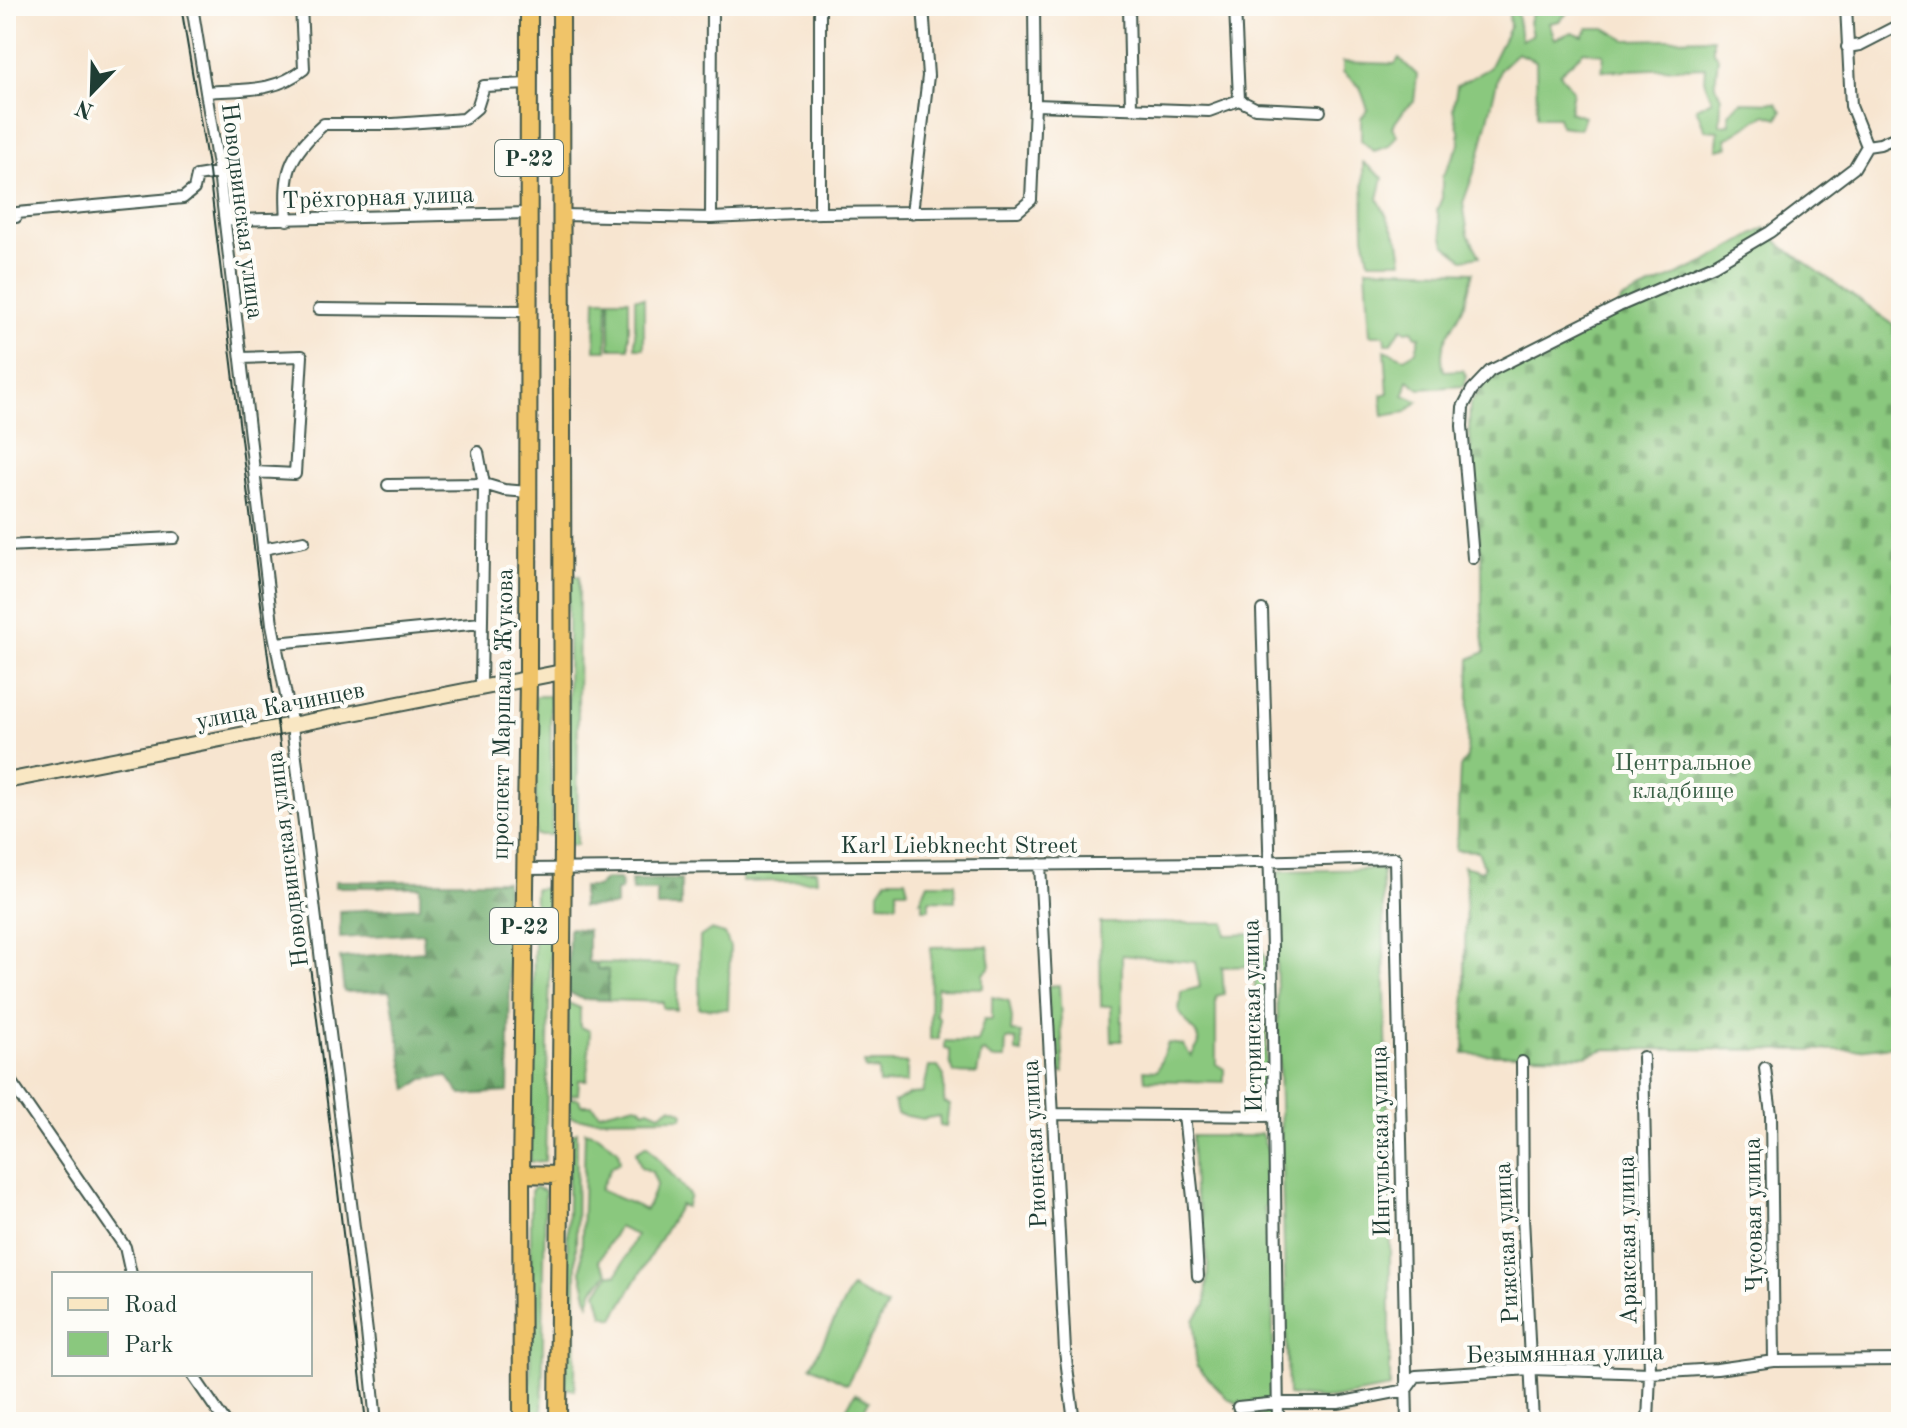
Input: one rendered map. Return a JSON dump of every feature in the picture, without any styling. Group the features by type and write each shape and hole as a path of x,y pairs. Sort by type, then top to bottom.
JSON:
{"highway":[{"name":"проспект Маршала Жукова","path":"522,1422 529,6"},
{"name":"Р-22","path":"558,1422 562,870 561,6"},
{"path":"521,1174 559,1175"}],"main road":[{"name":"улица Качинцев","path":"6,781 562,672"}],"street":[{"name":"Новодвинская улица","path":"192,6 219,172 276,643 292,726 376,1422"},
{"path":"207,92 271,87 288,82 304,69 301,6"},
{"path":"711,218 712,6"},
{"path":"820,6 820,213"},
{"path":"912,213 928,76 923,6"},
{"path":"561,215 711,218 820,213 1018,211 1031,200 1035,105 1034,6"},
{"path":"1129,6 1131,108"},
{"path":"1235,6 1239,100"},
{"path":"1846,6 1851,106 1867,146"},
{"path":"1847,47 1860,45 1901,24"},
{"path":"287,220 285,188 290,165 301,144 324,124 393,124 464,119 477,108 484,86 529,84"},
{"path":"1035,105 1209,111 1239,100 1255,108 1320,111"},
{"path":"1867,146 1901,135"},
{"path":"1473,558 1463,407 1472,390 1490,371 1619,306 1714,265 1770,232 1854,168 1867,146"},
{"path":"6,226 17,213 183,198 194,189 197,176 219,172"},
{"name":"Трёхгорная улица","path":"219,172 222,172 229,220 528,213"},
{"path":"6,208 16,217"},
{"path":"319,309 528,311"},
{"path":"241,358 302,356 295,474 255,472"},
{"path":"478,452 484,484 481,687"},
{"path":"388,485 484,484 528,492"},
{"path":"6,546 174,538"},
{"path":"263,549 304,541"},
{"name":"Истринская улица","path":"1262,610 1278,1422"},
{"path":"276,643 481,623"},
{"name":"Karl Liebknecht Street","path":"524,869 1395,858"},
{"name":"Ингульская улица","path":"1395,858 1407,1422"},
{"name":"Рионская улица","path":"1040,864 1065,1351 1074,1422"},
{"name":"Аракская улица","path":"1643,1057 1650,1373 1648,1422"},
{"name":"Рижская улица","path":"1522,1062 1523,1217 1533,1422"},
{"name":"Чусовая улица","path":"1765,1068 1771,1114 1774,1361"},
{"path":"6,1075 125,1247 131,1272"},
{"path":"1053,1114 1274,1116"},
{"path":"1184,1115 1198,1276"},
{"name":"Безымянная улица","path":"1238,1407 1338,1403 1406,1390 1416,1376 1531,1369 1650,1373 1717,1369 1774,1361 1901,1360"},
{"path":"193,1376 225,1422"}],"green space":[{"path":"1508,6 1513,6 1517,12 1521,40 1532,35 1529,22 1535,6 1574,7 1559,21 1549,23 1555,39 1572,32 1583,36 1588,28 1605,28 1626,40 1713,38 1713,51 1718,57 1715,85 1721,97 1720,125 1730,124 1729,113 1741,102 1776,103 1782,111 1778,118 1766,114 1726,139 1728,147 1717,149 1718,131 1705,130 1696,108 1712,100 1704,80 1705,67 1602,71 1604,54 1584,51 1560,73 1573,91 1569,112 1584,117 1580,129 1561,126 1558,117 1537,117 1536,61 1517,53 1500,69 1478,161 1463,203 1468,234 1480,256 1463,259 1445,245 1437,210 1442,198 1442,177 1460,144 1453,109 1457,86 1489,68 1510,26"},
{"path":"1399,58 1417,75 1414,102 1392,127 1397,135 1389,146 1374,151 1361,140 1361,118 1368,110 1360,87 1343,72 1343,62 1395,64"},
{"path":"1363,162 1383,178 1378,199 1399,241 1402,261 1369,261 1364,235"},
{"name":"Центральное кладбище","path":"1765,228 1782,246 1901,330 1901,1045 1856,1050 1605,1049 1586,1056 1464,1054 1466,876 1463,866 1482,871 1484,867 1478,851 1456,850 1460,767 1467,757 1470,659 1485,652 1482,566 1469,427 1470,403 1493,374 1617,312 1621,300 1706,262"},
{"path":"1366,268 1473,272 1464,305 1442,351 1444,371 1463,370 1467,377 1464,386 1420,389 1408,380 1404,395 1418,401 1406,412 1383,416 1381,395 1388,393 1385,350 1404,358 1416,351 1420,336 1402,328 1390,344 1386,344 1384,335 1370,335"},
{"path":"635,298 644,298 644,348 635,348"},
{"path":"596,299 608,299 607,350 595,350"},
{"path":"610,299 629,299 629,348 610,348"},
{"path":"568,576 579,576 577,845 568,845"},
{"path":"535,696 550,696 552,835 536,835"},
{"path":"1382,869 1390,1192 1390,1388 1330,1399 1288,1395 1276,955 1279,871"},
{"path":"816,870 817,880 742,882 742,872"},
{"path":"605,879 620,879 621,890 616,891 616,906 582,907 582,887 597,887"},
{"path":"681,879 681,907 657,907 657,891 632,891 631,880"},
{"path":"887,879 905,879 908,890 897,890 897,904 879,903 879,891"},
{"path":"335,881 506,881 510,978 508,1092 461,1095 447,1076 423,1079 408,1090 390,991 344,992 340,958 424,951 423,933 340,938 340,911 420,907 420,887 335,887"},
{"path":"928,883 955,883 955,901 929,900 929,909 923,909 923,901 920,901"},
{"path":"552,888 545,1161 530,1162 535,889"},
{"path":"1100,923 1225,923 1226,935 1257,934 1267,965 1266,1113 1253,1112 1255,966 1222,967 1224,994 1216,996 1216,1064 1224,1069 1224,1082 1145,1080 1144,1070 1157,1071 1168,1043 1183,1045 1191,1056 1199,1044 1197,1035 1179,1012 1181,992 1200,987 1195,962 1122,955 1122,1041 1112,1041 1111,1006 1101,1006"},
{"path":"569,928 588,930 588,962 597,963 597,969 608,970 608,1000 582,999 568,992"},
{"path":"710,930 725,934 730,947 728,1009 699,1008 700,937"},
{"path":"988,946 991,966 983,974 983,988 937,987 939,1039 930,1039 931,947"},
{"path":"597,963 678,965 677,1010 663,1008 663,1002 608,1000 608,970 597,969"},
{"path":"1059,985 1064,1073 1053,1073 1047,986"},
{"path":"992,997 1009,1001 1011,1032 1021,1033 1022,1053 1016,1052 1016,1040 1006,1039 1005,1059 993,1059 984,1052 981,1053 977,1074 954,1073 945,1041 977,1042 984,1019 992,1019"},
{"path":"568,1003 580,1008 580,1027 590,1031 587,1080 579,1080 578,1094 568,1095"},
{"path":"864,1063 907,1063 907,1083 879,1084 878,1070 866,1069"},
{"path":"929,1067 938,1067 944,1076 944,1103 949,1105 946,1127 940,1126 939,1116 922,1119 897,1114 894,1102 911,1094 923,1093"},
{"path":"569,1098 579,1099 581,1105 592,1105 599,1113 632,1105 660,1114 670,1107 683,1113 682,1118 580,1119 570,1117"},
{"path":"585,1131 598,1135 618,1150 620,1162 611,1167 600,1190 646,1210 657,1184 652,1172 641,1167 636,1152 647,1145 690,1196 686,1207 680,1205 614,1318 603,1315 597,1292 610,1274 617,1275 636,1235 618,1227 599,1261 608,1273 594,1289 589,1303 581,1273"},
{"path":"577,1132 575,1390 565,1388 569,1137"},
{"path":"1261,1133 1270,1156 1270,1194 1264,1208 1272,1247 1274,1422 1227,1398 1196,1365 1194,1320 1206,1305 1208,1263 1202,1216 1194,1191 1192,1136 1250,1136"},
{"path":"535,1187 545,1191 542,1422 530,1422 531,1191"},
{"path":"851,1288 887,1306 847,1384 811,1366"},
{"path":"855,1393 869,1401 858,1421 844,1413"}],"tram line":[{"path":"181,6 209,172 366,1422"}]}
